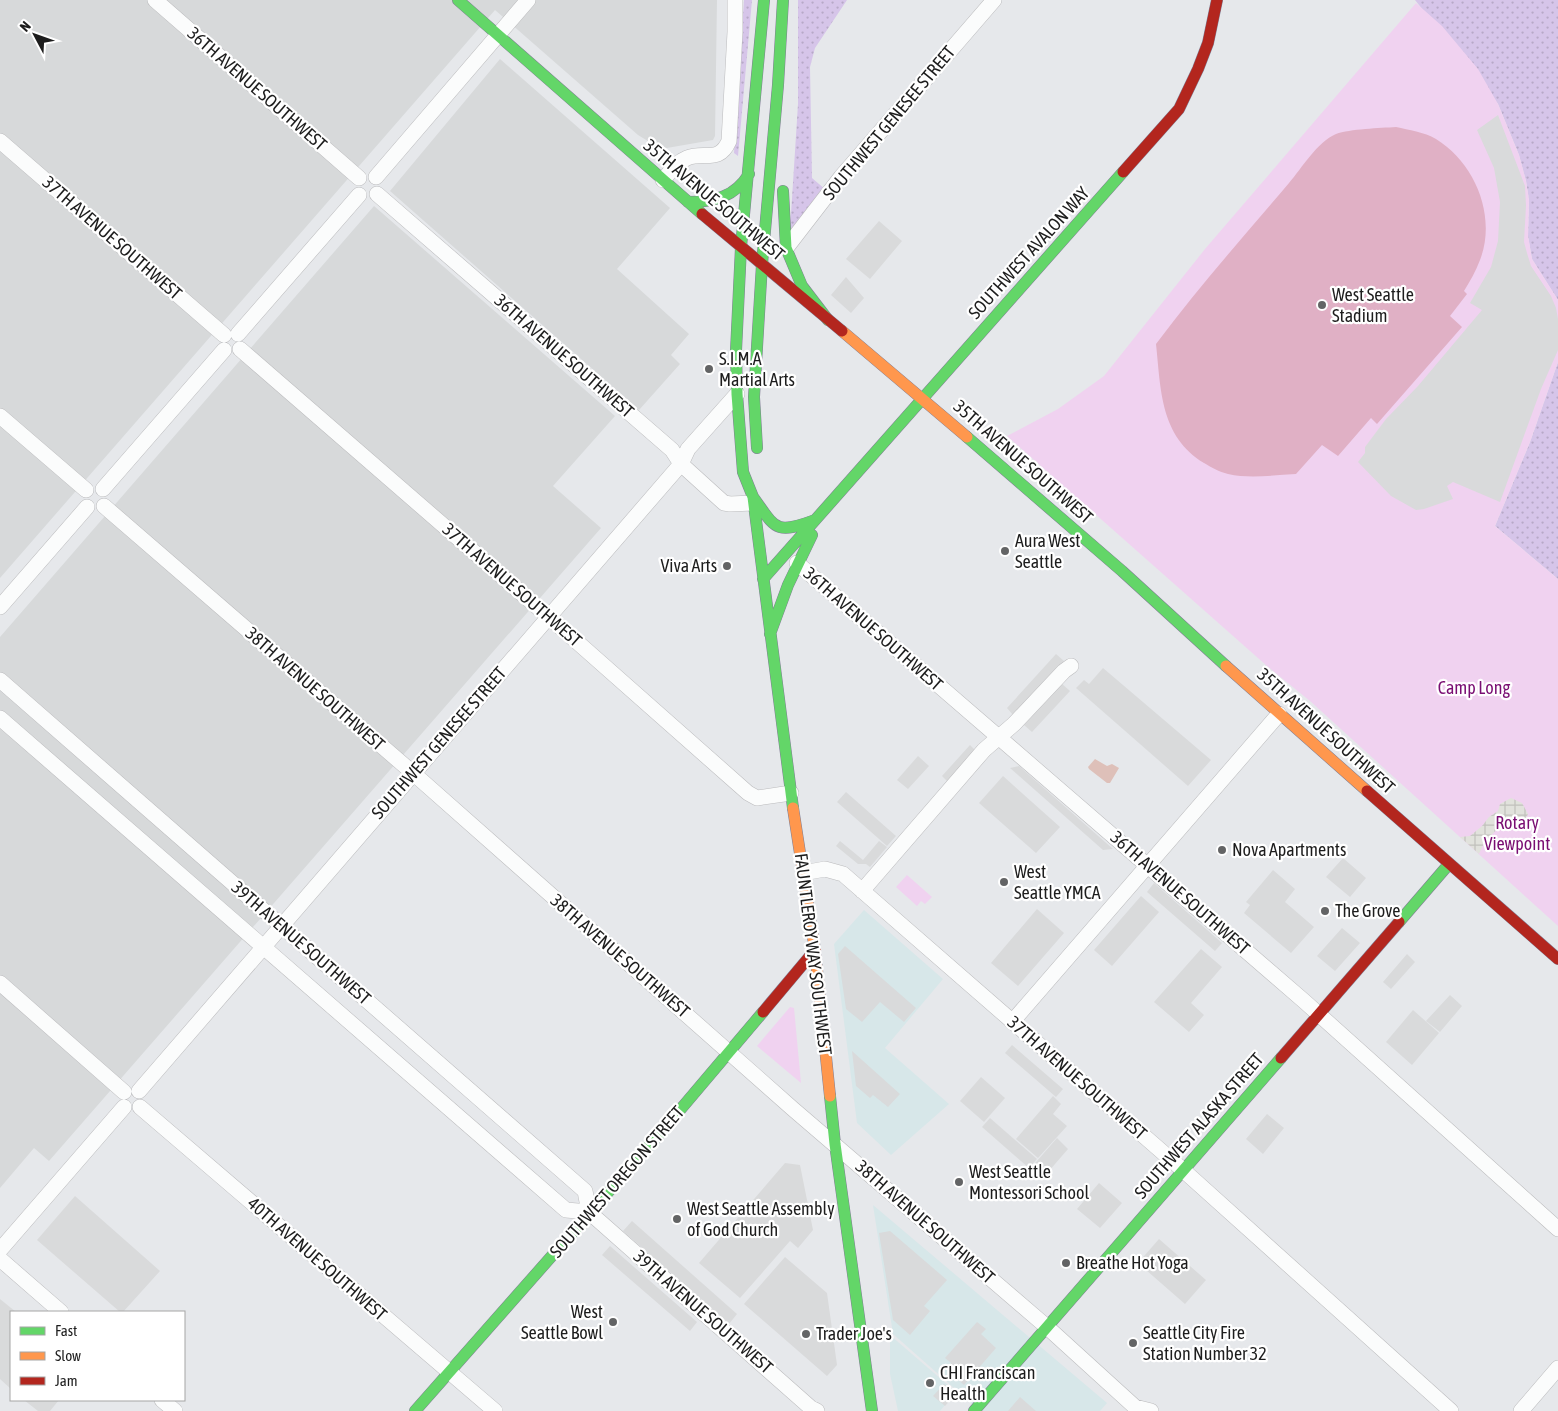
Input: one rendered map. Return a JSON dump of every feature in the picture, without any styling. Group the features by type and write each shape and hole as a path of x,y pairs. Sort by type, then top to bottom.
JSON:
{"main road":[{"name":"35TH AVENUE SOUTHWEST","path":"458,0 688,202 923,399 1122,570 1279,714 1558,960"},
{"name":"FAUNTLEROY WAY SOUTHWEST","path":"764,0 741,247 736,351 737,394 743,472 753,500 791,793 815,950 834,1144 872,1411"},
{"path":"757,460 754,397 762,264 778,86 783,0"},
{"name":"SOUTHWEST AVALON WAY","path":"764,579 791,546 1179,108 1207,49 1215,18 1217,0"},
{"path":"778,86 785,142"},
{"path":"688,202 703,202 722,198 737,190 749,174"},
{"path":"783,180 782,200 786,248 802,286 828,320"},
{"name":"FAUNTLEROY WAY SOUTHWEST","path":"753,500 756,479"},
{"path":"753,500 771,521 779,527 787,529 815,520"},
{"name":"SOUTHWEST AVALON WAY","path":"770,634 797,564 828,506"},
{"path":"791,546 797,564"},
{"name":"SOUTHWEST ALASKA STREET","path":"974,1411 1449,864"},
{"name":"SOUTHWEST OREGON STREET","path":"415,1411 729,1052 815,950"}],"street":[{"name":"36TH AVENUE SOUTHWEST","path":"155,0 359,178"},
{"path":"376,177 528,0"},
{"path":"663,180 681,161 695,155 709,156 722,152 729,141 735,0"},
{"name":"SOUTHWEST GENESEE STREET","path":"786,248 841,178 994,0"},
{"name":"37TH AVENUE SOUTHWEST","path":"0,141 550,618 748,793 757,798 791,793"},
{"path":"368,174 376,177 380,184 378,194 369,199 359,195 356,186 359,178 368,174"},
{"name":"36TH AVENUE SOUTHWEST","path":"378,194 672,450 681,464 724,503 753,500"},
{"path":"103,489 359,195"},
{"name":"SOUTHWEST GENESEE STREET","path":"131,1091 263,947 550,618 681,464 688,449 737,394"},
{"path":"0,416 86,490"},
{"path":"94,485 103,489 107,497 104,506 98,509 87,507 83,498 86,490 94,485"},
{"name":"38TH AVENUE SOUTHWEST","path":"104,506 413,773 834,1144 1047,1327 1136,1409 1151,1411"},
{"path":"0,607 87,507"},
{"name":"36TH AVENUE SOUTHWEST","path":"797,564 1000,737 1319,1014 1558,1229"},
{"path":"862,891 984,750 1014,724 1071,666"},
{"name":"39TH AVENUE SOUTHWEST","path":"0,680 585,1191 589,1212"},
{"path":"1012,1022 1279,714"},
{"name":"39TH AVENUE SOUTHWEST","path":"0,718 566,1210 589,1212 734,1341 811,1408 817,1411"},
{"name":"37TH AVENUE SOUTHWEST","path":"803,873 825,869 843,874 1183,1170 1451,1411"},
{"path":"0,983 131,1091 144,1099 140,1107 132,1111 124,1107 120,1099 131,1091"},
{"path":"0,1250 124,1107"},
{"name":"40TH AVENUE SOUTHWEST","path":"140,1107 494,1411"},
{"path":"0,1259 60,1311"},
{"path":"1521,1411 1558,1368"},
{"path":"163,1401 175,1411"}],"shaded area":[{"path":"0,0 717,0 715,136 713,140 661,149 638,135 495,10 0,578"},
{"path":"744,0 752,0 738,156 734,153"},
{"path":"798,0 847,0 815,48 810,67 812,178 826,190 790,230 798,104"},
{"path":"1415,0 1558,0 1558,300 1532,259 1528,236 1529,200 1526,181 1519,155 1498,104"},
{"path":"500,59 670,208 617,269 689,334 671,355 680,364 639,410 390,191"},
{"path":"1498,115 1525,186 1524,242 1531,266 1551,296 1556,308 1558,350 1541,389 1500,502 1453,482 1447,486 1453,499 1416,510 1391,496 1358,462 1365,453 1365,447 1386,419 1418,386 1482,310 1470,303 1491,267 1498,241 1500,202 1494,168 1477,130"},
{"name":"West Seattle Stadium","path":"1396,127 1436,139 1450,149 1472,176 1479,192 1486,226 1485,243 1473,276 1464,291 1467,294 1450,316 1462,327 1377,424 1371,418 1338,456 1322,445 1296,474 1245,476 1228,474 1212,468 1190,452 1171,426 1165,411 1162,395 1156,344 1204,283 1322,143 1342,132"},
{"path":"374,206 615,416 553,486 601,528 49,1161 34,1148 0,1188 0,637"},
{"path":"879,221 902,241 870,279 846,259"},
{"path":"846,277 864,298 851,313 831,295"},
{"path":"1558,362 1558,579 1495,526 1530,442"},
{"path":"1056,654 1064,661 1013,715 1007,708"},
{"path":"1103,668 1211,760 1188,786 1076,688 1084,680 1089,684"},
{"path":"1061,683 1070,691 1032,732 1024,725"},
{"path":"970,745 977,752 949,783 942,776"},
{"path":"918,756 929,766 908,789 897,780"},
{"path":"1095,759 1107,766 1112,764 1119,768 1110,783 1107,783 1089,769 1088,767"},
{"path":"1019,766 1113,849 1103,850 1010,768"},
{"path":"1003,776 1060,827 1036,853 979,803"},
{"path":"846,792 896,836 887,846 837,802"},
{"path":"1511,798 1522,803 1528,814 1523,824 1512,830 1500,826 1484,843 1479,854 1460,837 1470,836 1489,817 1498,811 1500,804"},
{"path":"840,841 863,860 879,841 887,847 870,867 866,864 858,864 836,846"},
{"path":"1343,858 1366,878 1350,897 1326,877"},
{"path":"1273,870 1295,889 1285,902 1314,927 1291,953 1244,913 1250,905 1246,902"},
{"path":"1154,883 1222,943 1215,951 1147,892"},
{"path":"1141,896 1159,912 1112,966 1094,950"},
{"path":"1037,909 1064,933 1018,986 991,963"},
{"path":"864,910 943,979 885,1048 949,1104 891,1155 857,1123 834,944"},
{"path":"1342,928 1360,943 1335,971 1317,956"},
{"path":"845,946 916,1008 904,1022 880,1002 862,1022 846,1009 838,954"},
{"path":"1201,949 1222,967 1191,1003 1204,1015 1189,1032 1154,1002"},
{"path":"1407,954 1415,962 1391,989 1383,982"},
{"path":"1450,995 1462,1006 1440,1032 1426,1021"},
{"path":"1413,1010 1439,1033 1412,1065 1386,1042"},
{"path":"1012,1045 1063,1089 1056,1097 1005,1053"},
{"path":"852,1051 900,1094 888,1107 873,1095 870,1098 856,1086"},
{"path":"981,1077 1005,1098 984,1122 960,1101"},
{"path":"1053,1096 1061,1104 1053,1114 1067,1126 1038,1158 1016,1139"},
{"path":"1267,1114 1284,1128 1263,1154 1246,1139"},
{"path":"990,1118 1037,1159 1029,1168 982,1127"},
{"path":"1057,1138 1068,1149 1042,1179 1030,1169"},
{"path":"785,1163 800,1165 813,1230 798,1248 790,1241 740,1298 699,1263"},
{"path":"1099,1183 1122,1203 1100,1228 1077,1209"},
{"path":"75,1196 160,1271 124,1311 119,1311 37,1240"},
{"path":"873,1205 1107,1403 1100,1411 980,1411 893,1334"},
{"path":"632,1221 737,1314 729,1324 623,1231"},
{"path":"890,1231 947,1280 924,1306 930,1311 910,1335 893,1320 879,1233"},
{"path":"1159,1239 1206,1280 1185,1304 1138,1263"},
{"path":"610,1246 697,1322 690,1331 602,1255"},
{"name":"Trader Joe's","path":"785,1257 827,1293 837,1365 827,1376 744,1304"},
{"path":"0,1299 15,1311 10,1311 10,1388 0,1379"},
{"path":"977,1322 986,1329 981,1334 996,1348 964,1385 946,1369 951,1363 945,1358"},
{"path":"890,1335 956,1392 940,1411 898,1411 890,1374"},
{"path":"944,1384 956,1394 945,1406 933,1396"},
{"path":"1020,1397 1036,1411 1008,1411"},
{"path":"25,1401 58,1401 50,1411 38,1411"}],"green space":[{"path":"1416,3 1442,26 1478,69 1498,104 1519,155 1526,181 1529,200 1528,236 1532,259 1558,300 1558,362 1530,442 1495,526 1558,579 1558,926 1310,701 1267,666 1007,436 1058,409 1104,376 1205,249"},
{"path":"907,875 932,897 925,904 921,901 917,906 896,887"},
{"path":"790,1007 794,1008 801,1083 757,1046"}],"traffic: fast":[{"path":"458,0 702,214"},
{"path":"741,247 764,0"},
{"path":"762,264 778,85 783,0"},
{"path":"763,579 1123,172"},
{"path":"688,202 707,201 723,197 737,188 749,174"},
{"path":"783,191 786,248 802,286 828,320"},
{"path":"741,247 736,351 743,472 753,497 793,808"},
{"path":"757,448 754,397 762,264"},
{"path":"967,437 1122,571 1226,666"},
{"path":"753,497 772,522 778,526 784,528 792,527 815,520"},
{"path":"770,634 788,585 812,535"},
{"path":"1399,922 1449,864"},
{"path":"415,1411 663,1130 763,1012"},
{"path":"974,1411 1281,1058"},
{"path":"830,1096 872,1411"}],"traffic: slow":[{"path":"842,331 967,437"},
{"path":"1226,666 1367,791"},
{"path":"793,808 815,950 830,1096"}],"traffic: jam":[{"path":"1123,172 1179,109 1208,43 1217,0"},
{"path":"702,214 842,331"},
{"path":"1367,791 1558,959"},
{"path":"1281,1058 1399,922"},
{"path":"763,1012 815,950"}],"place":[{"name":"West Seattle Stadium","path":"1322,305"},
{"name":"S.I.M.A Martial Arts","path":"709,369"},
{"name":"Aura West Seattle","path":"1005,551"},
{"name":"Viva Arts","path":"727,566"},
{"name":"Nova Apartments","path":"1222,850"},
{"name":"West Seattle YMCA","path":"1004,882"},
{"name":"The Grove","path":"1325,911"},
{"name":"West Seattle Montessori School","path":"959,1182"},
{"name":"West Seattle Assembly of God Church","path":"677,1219"},
{"name":"Breathe Hot Yoga","path":"1066,1263"},
{"name":"West Seattle Bowl","path":"613,1322"},
{"name":"Trader Joe's","path":"806,1334"},
{"name":"Seattle City Fire Station Number 32","path":"1133,1343"},
{"name":"CHI Franciscan Health","path":"930,1383"}],"park label":[{"name":"Camp Long","path":"1474,688"},
{"name":"Rotary Viewpoint","path":"1517,833"}]}
